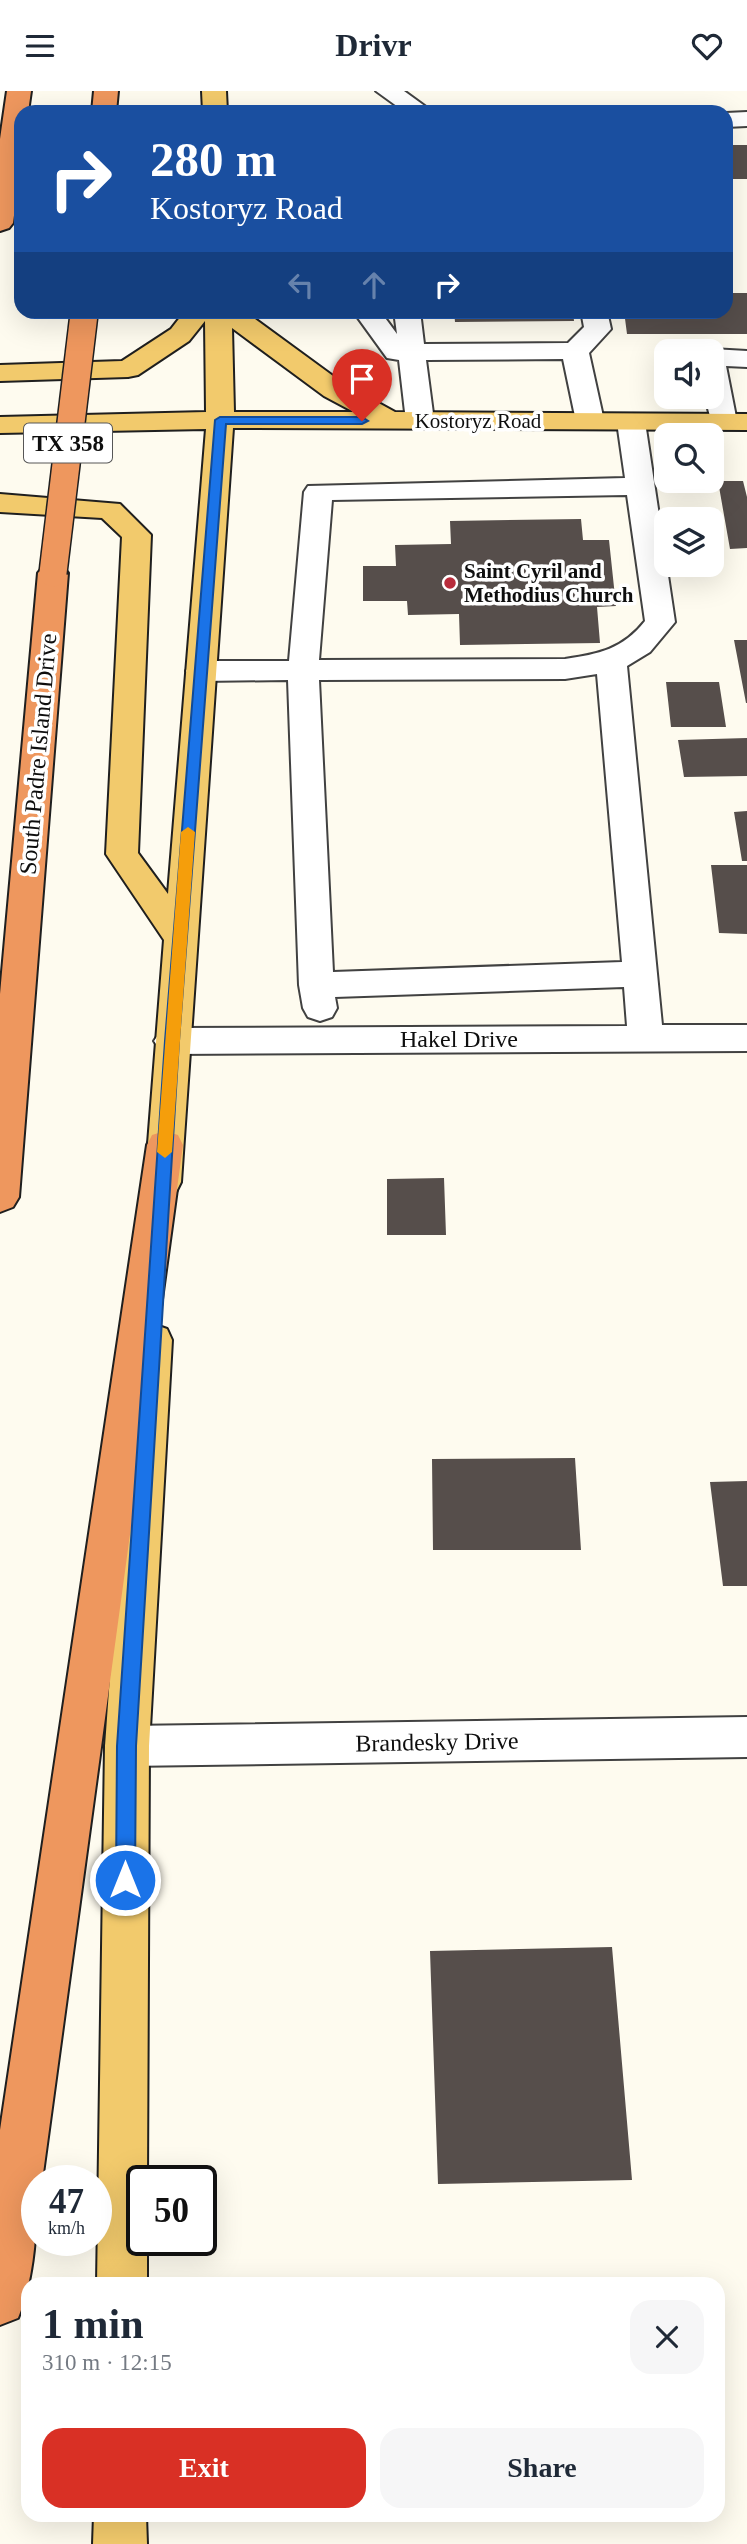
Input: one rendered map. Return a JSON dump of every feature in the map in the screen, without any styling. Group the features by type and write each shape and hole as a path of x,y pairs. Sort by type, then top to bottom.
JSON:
{"highway":[{"path":"0,223 14,126"},
{"name":"South Padre Island Drive","path":"0,1197 53,573 83,319"},
{"path":"0,2300 165,1145"}],"main road":[{"path":"0,373 128,369 180,335 193,319"},
{"path":"122,2277 127,1746 172,1041 220,420 218,319"},
{"path":"235,319 334,390 390,421"},
{"name":"Kostoryz Road","path":"0,425 220,420 735,422"},
{"path":"0,503 110,510 137,535 122,854 180,937"},
{"path":"120,2522 120,2544"}],"street":[{"path":"388,91 410,105"},
{"path":"372,319 396,352 575,351 598,329 596,319"},
{"path":"408,319 421,421"},
{"path":"575,351 590,421"},
{"path":"724,360 747,359"},
{"path":"724,392 735,422"},
{"path":"201,671 565,669 611,662 643,645 660,622 631,422"},
{"path":"324,1040 316,985 303,670 318,492 640,486"},
{"path":"611,662 646,1038"},
{"path":"316,985 426,983 538,975 640,974"},
{"name":"Hakel Drive","path":"172,1041 747,1038"},
{"name":"Brandesky Drive","path":"127,1746 747,1737"}],"building":[{"path":"733,145 747,145 747,179 733,179"},
{"path":"733,293 747,293 747,334 627,334 625,319 733,319"},
{"path":"455,319 574,321 455,322"},
{"path":"724,481 743,481 747,497 747,548 730,549 720,493 724,493"},
{"path":"581,519 583,540 609,540 616,606 597,607 600,643 460,645 459,614 408,615 407,601 363,601 363,566 396,566 395,545 451,544 450,521"},
{"path":"734,640 747,640 747,703 746,703"},
{"path":"666,682 719,682 726,727 671,727"},
{"path":"747,738 747,776 684,777 678,740"},
{"path":"747,811 747,861 742,861 734,812"},
{"path":"711,865 747,865 747,934 719,933"},
{"path":"444,1178 446,1235 387,1235 387,1179"},
{"path":"575,1458 581,1550 433,1550 432,1459"},
{"path":"747,1481 747,1586 723,1586 710,1482"},
{"path":"612,1947 632,2180 438,2184 430,1951"}],"slow traffic":[{"path":"165,1152 188,832"}],"place":[{"name":"Saint Cyril and Methodius Church","path":"450,583"}],"route":[{"path":"125,1880 127,1746 172,1041 220,420 362,421"}]}
